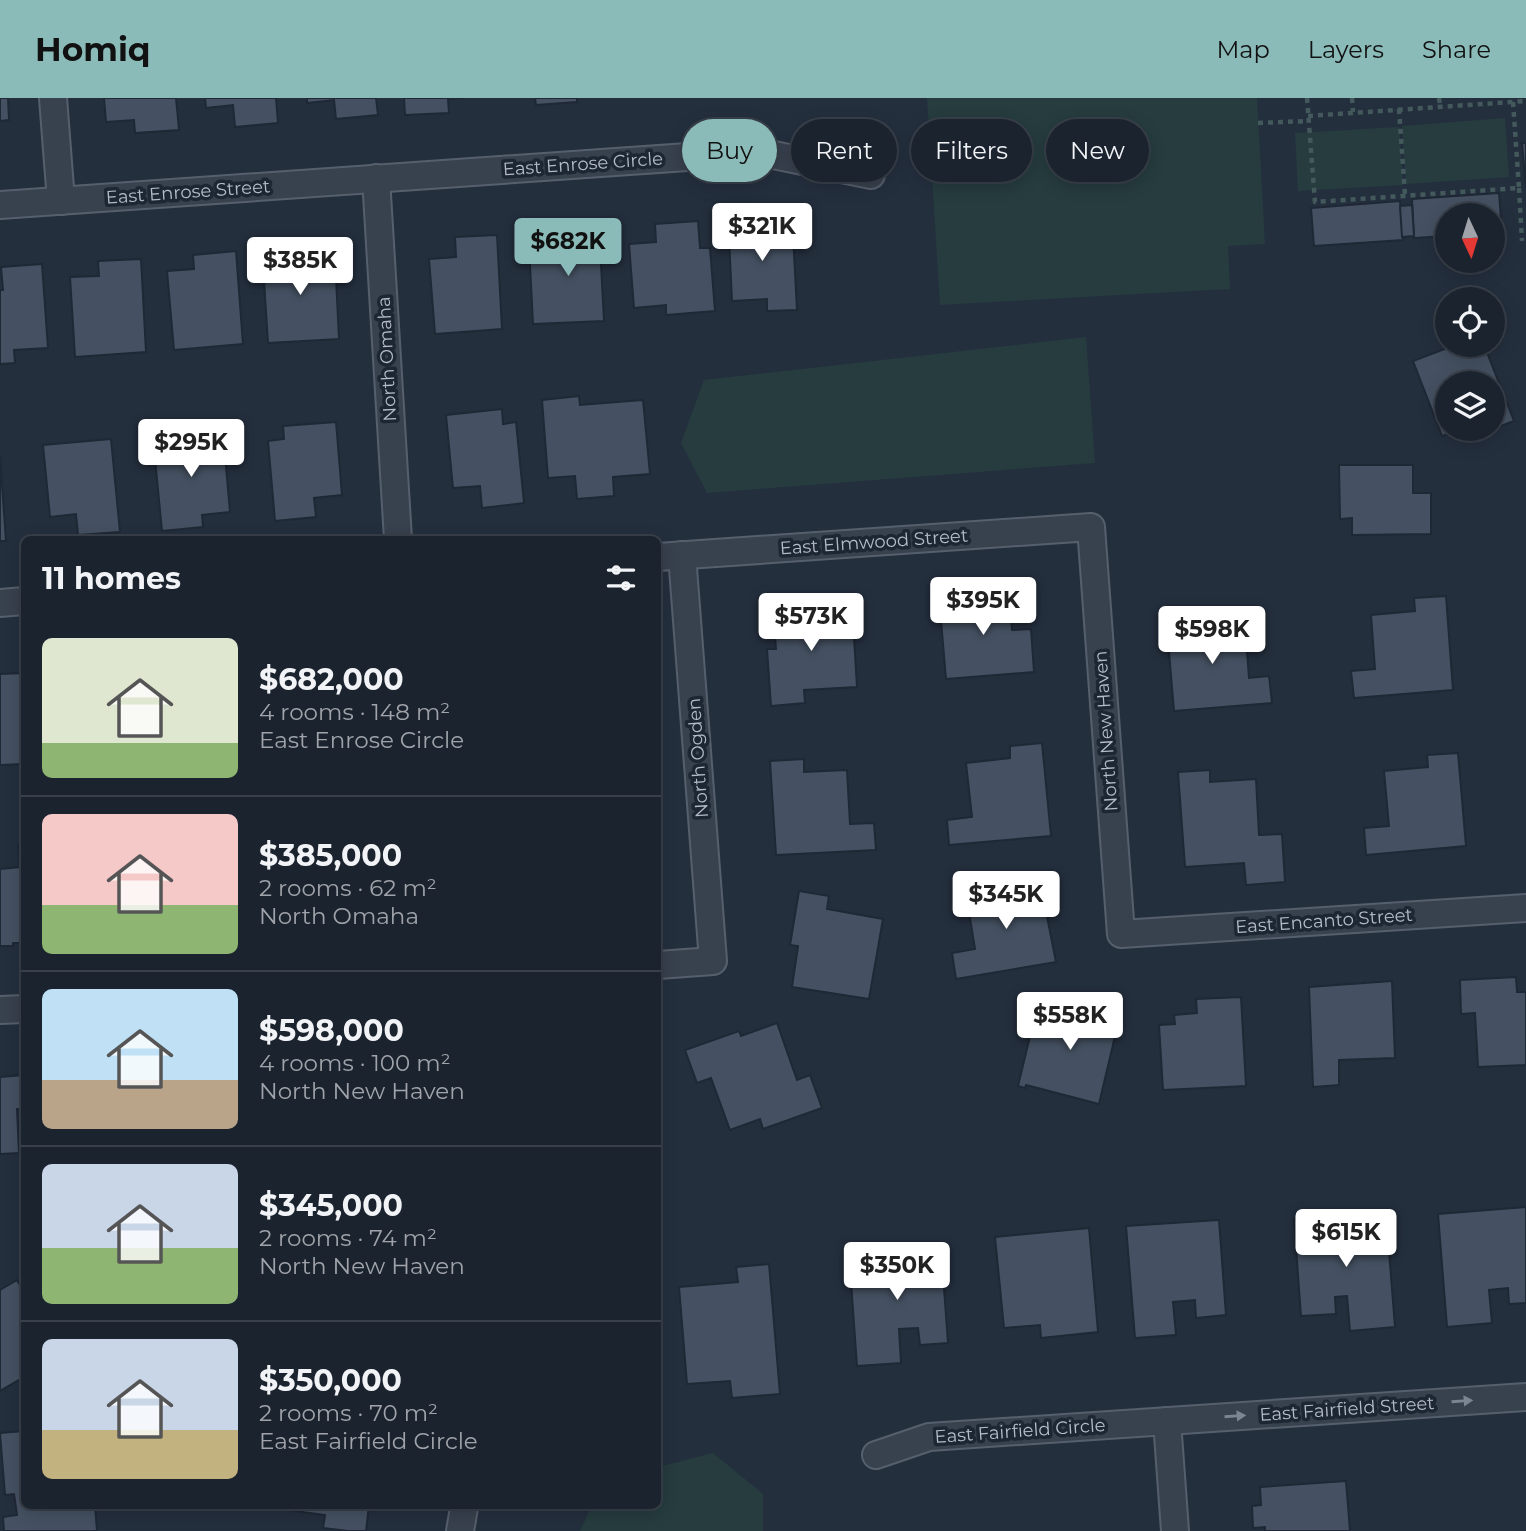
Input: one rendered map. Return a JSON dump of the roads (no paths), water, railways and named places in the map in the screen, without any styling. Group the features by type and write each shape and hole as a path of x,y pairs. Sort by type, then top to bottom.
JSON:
{"street":[{"path":"53,98 61,201"},
{"name":"East Enrose Circle","path":"376,178 759,152 791,159"},
{"name":"East Enrose Street","path":"0,205 376,178"},
{"name":"North Omaha","path":"376,178 398,536"},
{"name":"East Elmwood Street","path":"670,556 1091,527"},
{"name":"North New Haven","path":"1091,527 1121,934"},
{"name":"North Ogden","path":"661,965 713,961 670,556"},
{"path":"0,603 21,601"},
{"name":"East Encanto Street","path":"1121,934 1526,908"},
{"path":"0,1010 21,1009"},
{"name":"East Fairfield Street","path":"1167,1421 1526,1397"},
{"path":"1167,1421 1175,1531"},
{"name":"East Fairfield Circle","path":"876,1455 929,1437 1167,1421"}]}
